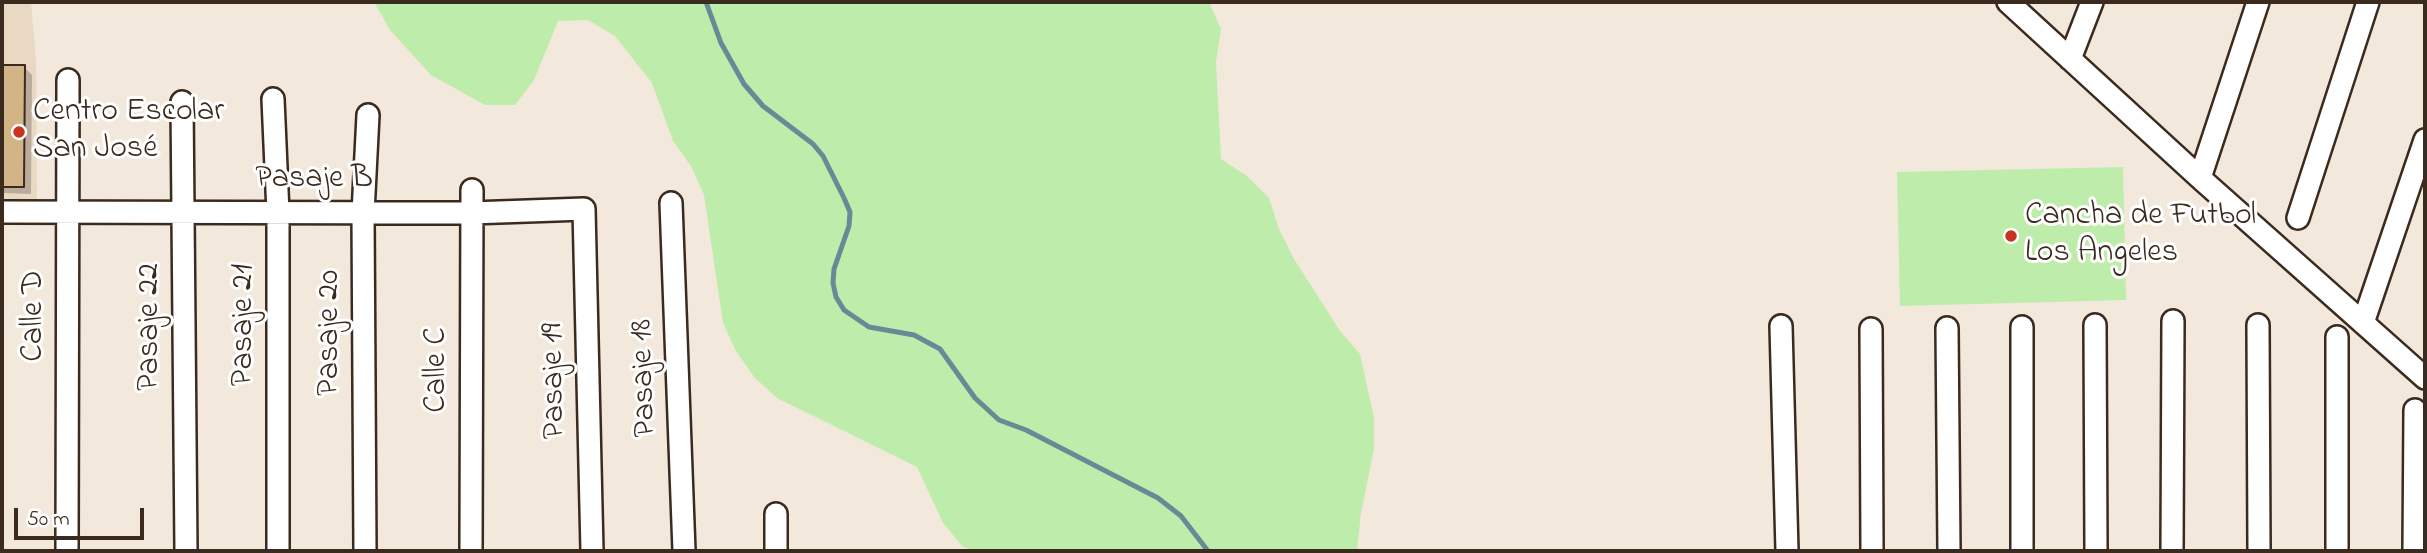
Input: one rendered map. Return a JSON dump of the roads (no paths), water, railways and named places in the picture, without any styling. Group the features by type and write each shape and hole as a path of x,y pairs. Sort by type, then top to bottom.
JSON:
{"street":[{"path":"2008,2 2200,178 2425,378"},
{"path":"2070,59 2092,2"},
{"path":"2200,178 2258,2"},
{"path":"2298,218 2368,2"},
{"name":"Calle D","path":"67,551 68,80"},
{"name":"Pasaje 21","path":"273,99 278,213 278,551"},
{"name":"Pasaje 22","path":"182,102 186,551"},
{"name":"Pasaje 20","path":"365,551 363,213 368,115"},
{"path":"2363,323 2425,140"},
{"name":"Calle C","path":"471,551 472,190"},
{"name":"Pasaje 18","path":"671,203 684,551"},
{"name":"Pasaje B","path":"2,212 471,213 583,209"},
{"name":"Pasaje 19","path":"583,209 592,551"},
{"path":"2172,551 2173,321"},
{"path":"2095,325 2096,551"},
{"path":"2258,325 2259,551"},
{"path":"1781,326 1787,551"},
{"path":"2022,327 2022,551"},
{"path":"1947,328 1949,551"},
{"path":"1871,329 1872,551"},
{"path":"2337,337 2337,551"},
{"path":"2414,551 2415,410"},
{"path":"776,514 776,551"}],"waterway":[{"path":"706,2 721,43 744,84 763,106 813,144 823,156 844,198 850,212 849,226 834,269 833,283 836,297 844,310 869,327 914,335 940,349 975,398 999,420 1026,430 1158,498 1181,516 1208,551"}],"place":[{"name":"Centro Escolar San José","path":"19,132"},
{"name":"Cancha de Futbol Los Angeles","path":"2011,236"}]}
